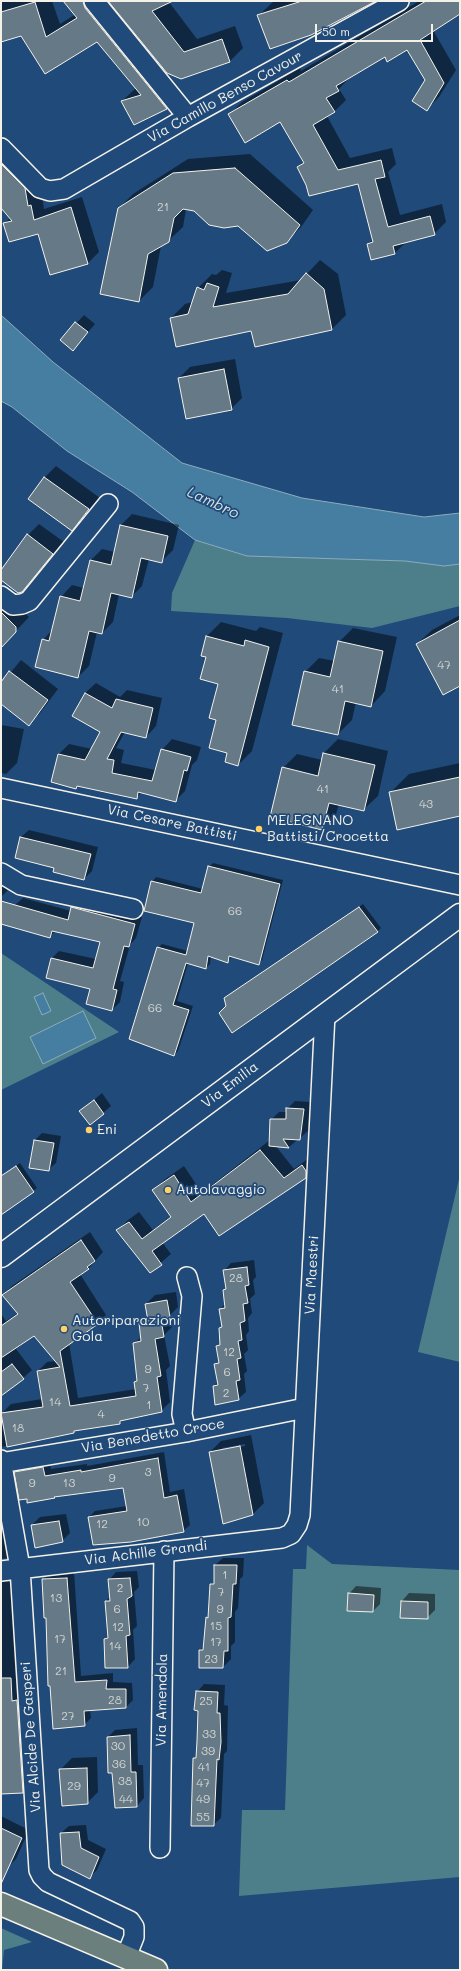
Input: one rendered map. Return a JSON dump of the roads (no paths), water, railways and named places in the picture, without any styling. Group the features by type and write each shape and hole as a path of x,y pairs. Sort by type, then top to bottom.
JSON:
{"main road":[{"path":"1,1904 156,1970"}],"street":[{"path":"94,1 188,117"},
{"name":"Via Camillo Benso Cavour","path":"1,148 37,185 50,191 68,187 188,117 400,1"},
{"path":"1,596 13,605 22,604 29,601 108,504"},
{"name":"Via Cesare Battisti","path":"1,788 460,885"},
{"path":"1,874 22,885 133,909"},
{"name":"Via Emilia","path":"1,1256 460,915"},
{"name":"Via Maestri","path":"291,1534 298,1525 300,1515 325,1014"},
{"path":"186,1432 182,1414 192,1296 187,1277"},
{"name":"Via Benedetto Croce","path":"1,1462 186,1432 305,1408"},
{"name":"Via Alcide De Gasperi","path":"1,1462 20,1568 39,1870 48,1882 130,1921 134,1927 134,1937 126,1957"},
{"name":"Via Achille Grandi","path":"1,1571 282,1538 291,1534"},
{"name":"Via Amendola","path":"160,1848 164,1551"}],"water":[{"name":"Lambro","path":"1,315 53,362 182,463 302,498 424,517 460,513 460,564 444,566 405,561 247,556 195,540 132,492 67,451 12,407 1,401"},
{"path":"43,993 51,1011 42,1015 34,997"},
{"path":"83,1011 96,1038 43,1064 30,1037"}],"place":[{"name":"MELEGNANO Battisti/Crocetta","path":"259,829"},
{"name":"Eni","path":"89,1130"},
{"name":"Autolavaggio","path":"168,1190"},
{"name":"Autoriparazioni Gola","path":"64,1329"}]}
